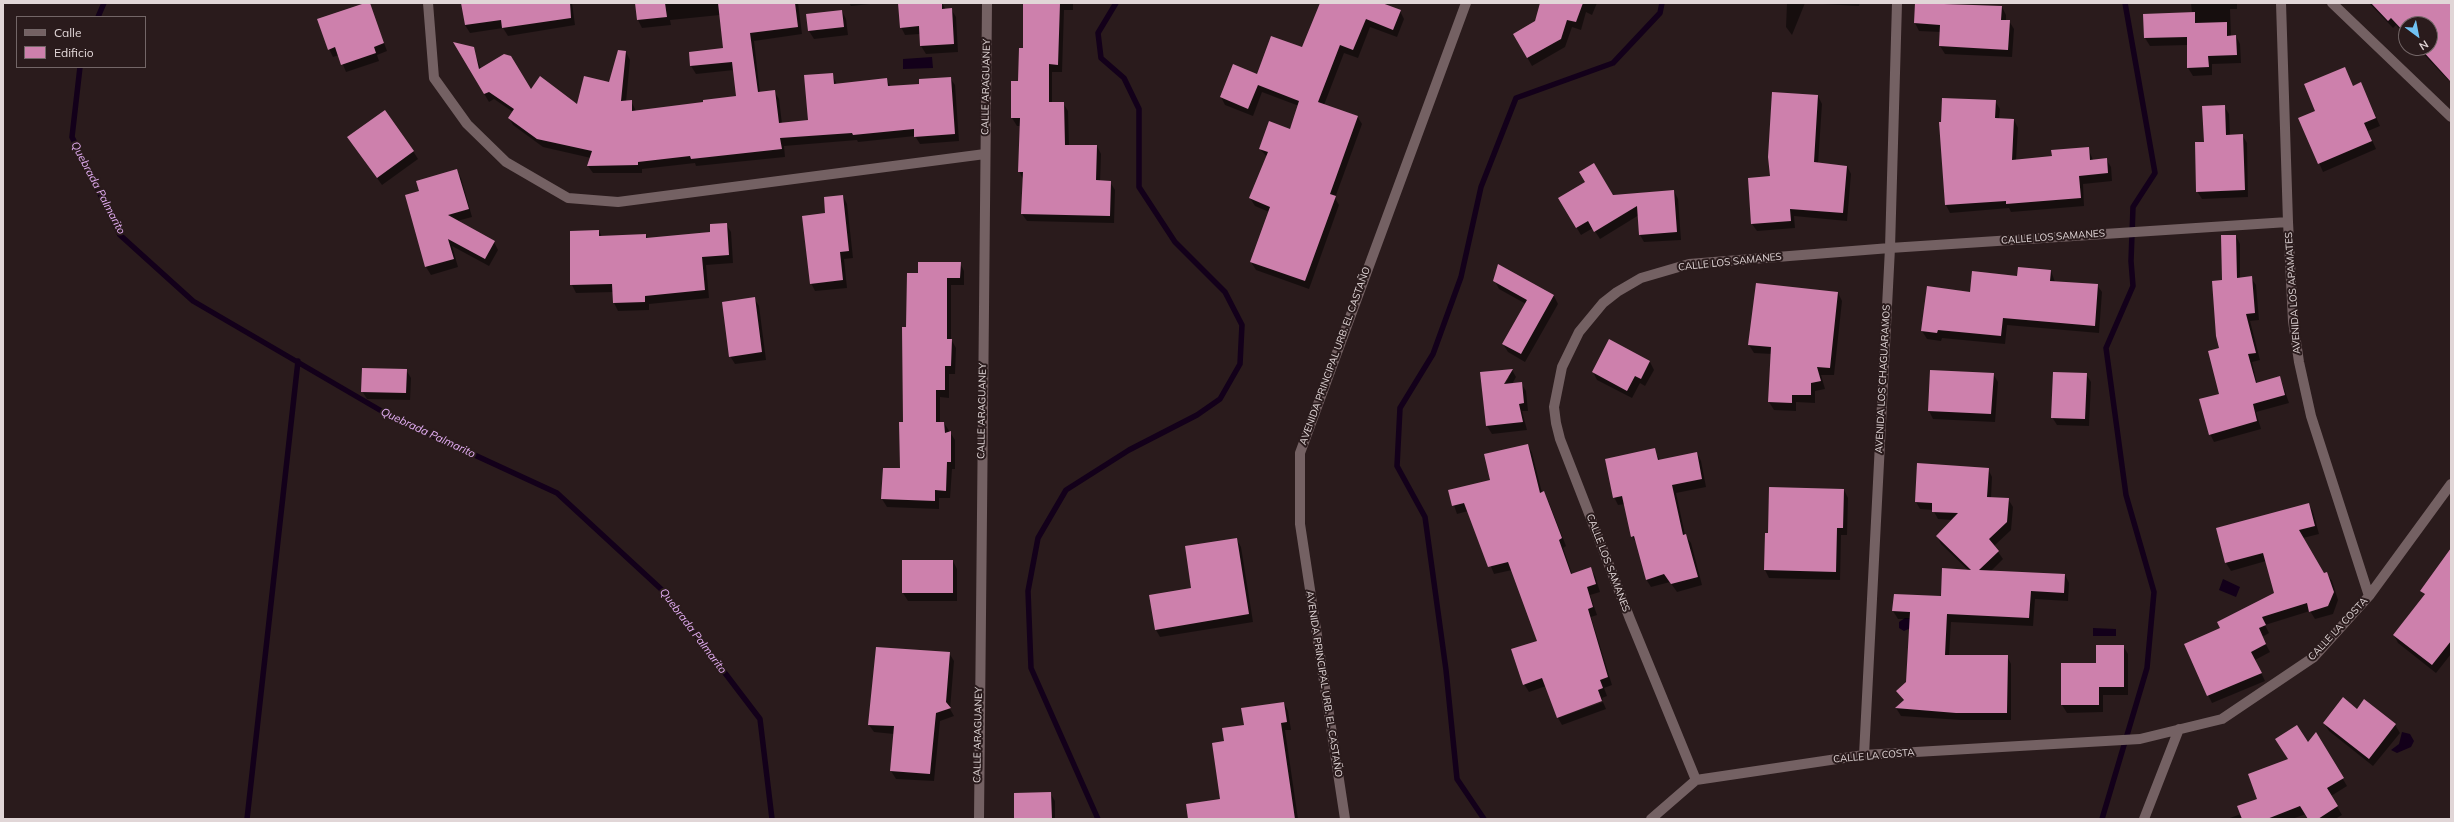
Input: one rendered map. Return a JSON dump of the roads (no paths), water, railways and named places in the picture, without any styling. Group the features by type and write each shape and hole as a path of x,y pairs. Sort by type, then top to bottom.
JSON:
{"street":[{"path":"428,3 434,78 467,124 506,162 568,198 618,202 985,154"},
{"name":"CALLE ARAGUANEY","path":"979,819 987,3"},
{"name":"AVENIDA PRINCIPAL URB. EL CASTAÑO","path":"1344,819 1300,524 1300,453 1466,3"},
{"name":"AVENIDA LOS CHAGUARAMOS","path":"1864,755 1890,248 1897,3"},
{"name":"AVENIDA LOS APAMATES","path":"2281,3 2288,222 2293,321 2304,387 2369,596"},
{"path":"2332,3 2451,117"},
{"name":"CALLE LOS SAMANES","path":"1696,780 1630,619 1560,439 1554,407 1562,367 1579,332 1590,316 1617,292 1641,278 1689,264 1890,248 2288,222"},
{"name":"CALLE LA COSTA","path":"1696,780 1864,755 2140,739 2222,719 2314,658 2369,596 2451,484"},
{"path":"2144,819 2179,729"},
{"path":"1651,819 1696,780"}],"waterway":[{"name":"Quebrada Palmarito","path":"98,16 104,3"},
{"path":"1098,819 1031,668 1028,591 1038,538 1066,490 1129,450 1197,415 1220,399 1240,364 1242,325 1225,292 1175,242 1139,187 1139,109 1124,78 1101,58 1098,33 1116,3"},
{"path":"1484,819 1457,779 1446,670 1425,517 1397,466 1400,408 1433,354 1461,277 1481,187 1516,98 1613,63 1660,13 1662,3"},
{"path":"2102,819 2147,668 2154,592 2126,495 2106,348 2133,286 2131,261 2133,207 2155,173 2125,3"},
{"name":"Quebrada Palmarito","path":"80,68 72,137 120,235 193,301 390,416 557,493 661,589 760,719 772,819"},
{"path":"247,819 298,361"}]}
